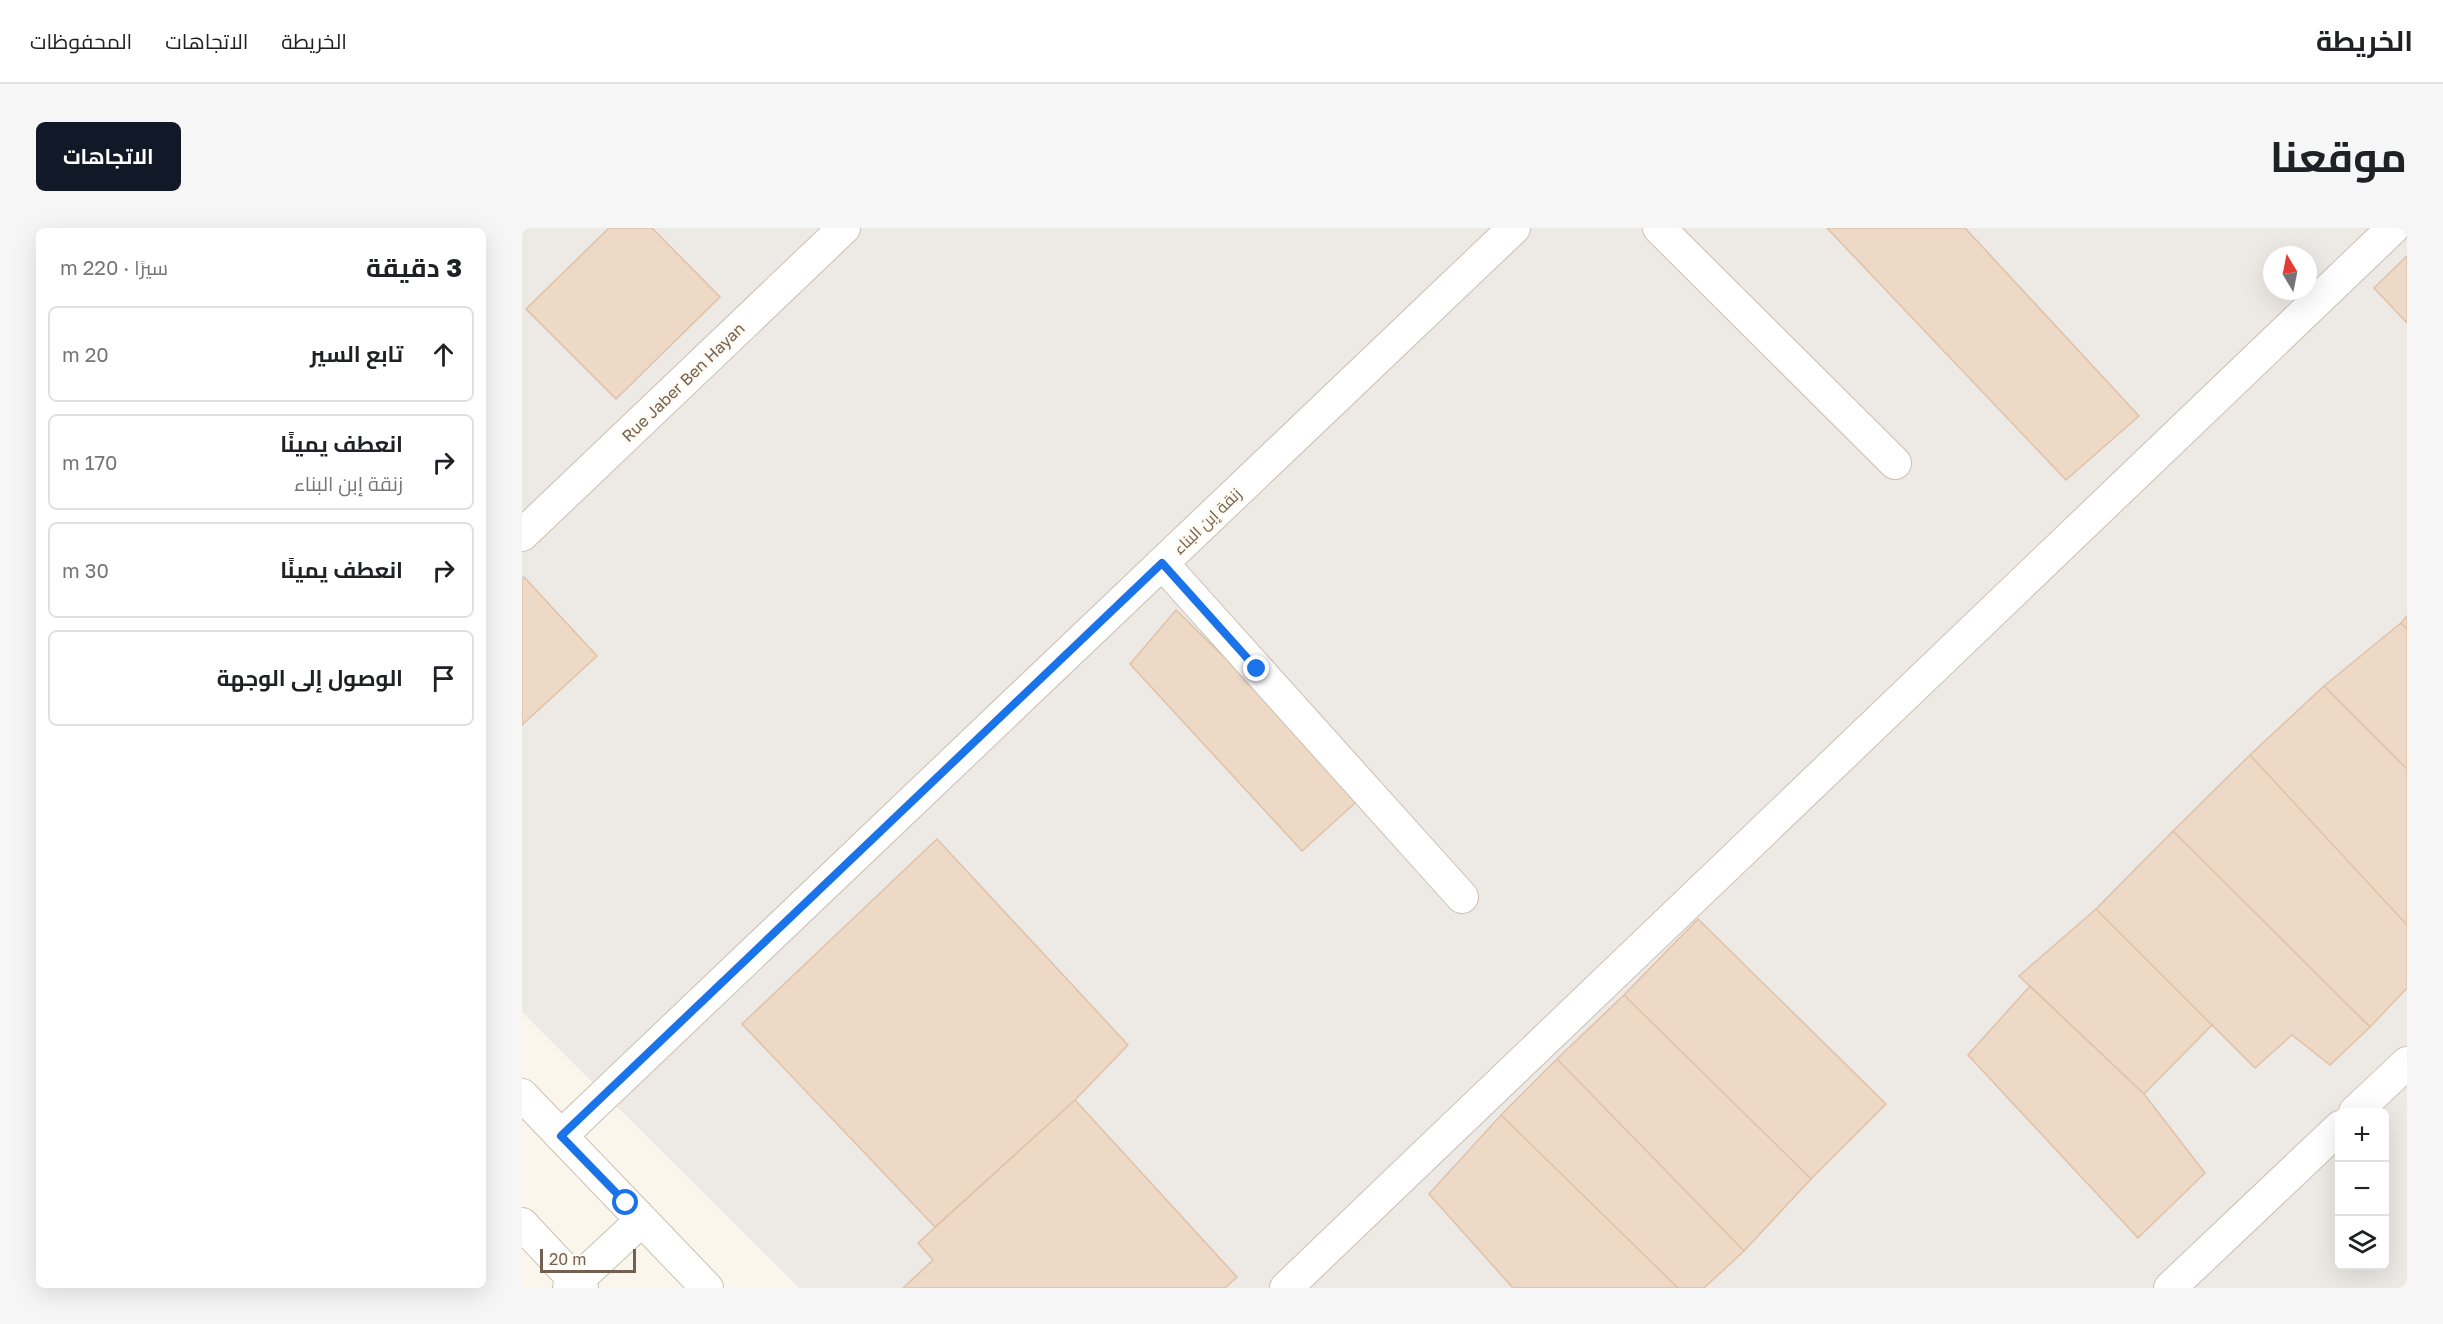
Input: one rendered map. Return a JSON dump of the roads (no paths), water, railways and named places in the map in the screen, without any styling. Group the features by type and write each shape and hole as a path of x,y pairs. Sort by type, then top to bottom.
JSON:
{"street":[{"name":"Rue Jaber Ben Hayan","path":"522,536 844,228"},
{"name":"زنقة إبن البناء","path":"561,1136 1514,228"},
{"path":"1659,228 1895,463"},
{"path":"1286,1288 2393,228"},
{"path":"1162,563 1462,897"},
{"path":"2360,1108 2407,1063"},
{"path":"522,1095 707,1288"},
{"path":"2170,1288 2335,1132"},
{"path":"522,1224 576,1286 642,1220"}]}
